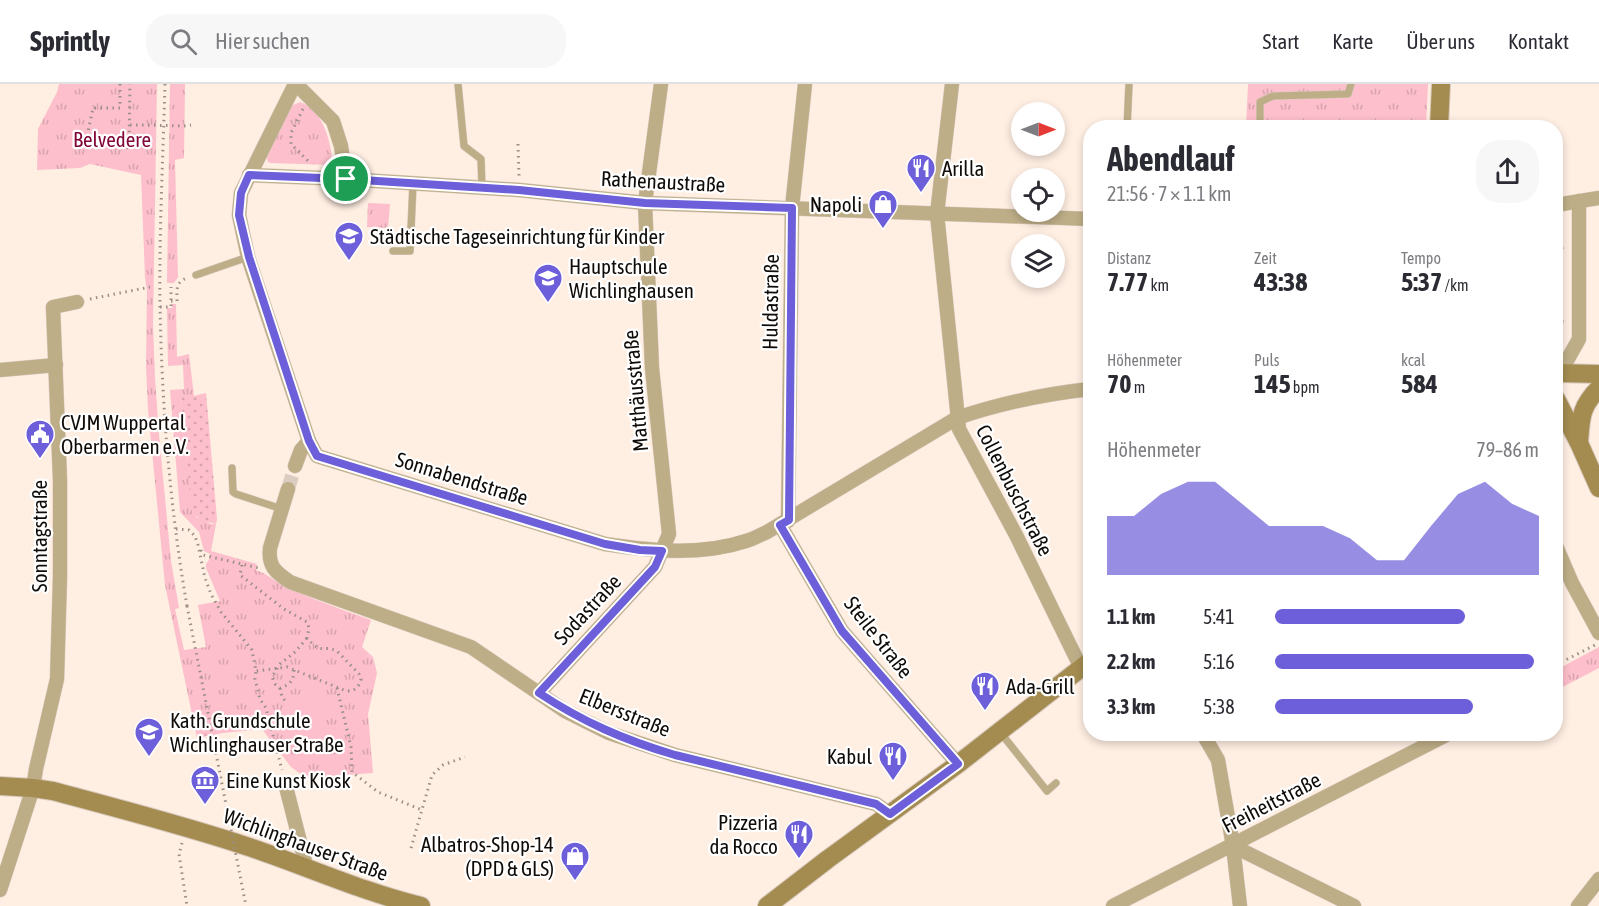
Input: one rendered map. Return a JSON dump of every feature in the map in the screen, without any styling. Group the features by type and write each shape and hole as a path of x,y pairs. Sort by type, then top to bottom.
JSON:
{"street":[{"path":"295,84 310,96 333,121 346,179"},
{"name":"Sonnabendstraße","path":"295,84 241,193 239,215 249,257 309,441 317,456 605,544 640,550 710,549 745,542 784,523 957,418 1018,400 1083,390"},
{"name":"Matthäusstraße","path":"661,84 645,203 652,368 669,534 662,551"},
{"name":"Huldastraße","path":"784,523 792,208 806,84"},
{"name":"Collenbuschstraße","path":"952,84 937,213 959,429 1083,659"},
{"path":"1439,120 1441,84"},
{"name":"Rathenaustraße","path":"249,175 519,190 645,203 1083,219"},
{"path":"1563,204 1599,198"},
{"path":"1563,365 1579,339 1579,201"},
{"name":"Sonntagstraße","path":"0,890 33,788 57,679 60,480 53,307 77,302"},
{"path":"0,370 56,365"},
{"path":"1563,373 1599,374"},
{"path":"1579,443 1581,415 1589,399 1599,388"},
{"path":"1563,412 1599,488"},
{"path":"295,466 301,450 309,441"},
{"name":"Elbersstraße","path":"288,489 269,557 276,573 290,582 471,647 565,711 646,746 876,804 890,814"},
{"name":"Steile Straße","path":"784,523 842,631 958,764"},
{"name":"Sodastraße","path":"539,693 655,567 662,551"},
{"path":"1563,562 1599,633"},
{"path":"767,906 1083,667"},
{"path":"1207,741 1218,760 1233,846 1239,906"},
{"name":"Freiheitstraße","path":"1113,906 1435,741"},
{"path":"285,783 307,869"},
{"name":"Wichlinghauser Straße","path":"0,786 33,788 64,794 185,827 244,845 394,903 421,906"},
{"path":"1233,846 1354,906"},
{"path":"1578,906 1599,879"}],"lane":[{"path":"458,84 464,146 481,159 482,188"},
{"path":"1127,120 1129,84"},
{"path":"1260,120 1260,102 1273,96 1348,94 1351,84"},
{"path":"393,251 410,251 413,184"},
{"path":"196,275 249,257"},
{"path":"232,468 233,492 282,509"},
{"path":"1000,732 1047,791 1056,783"}],"path":[{"path":"120,84 120,108 93,108 86,141 129,148 130,84"},
{"path":"165,84 160,307 166,426 176,529 187,606 246,906"},
{"path":"291,144 291,132 310,96"},
{"path":"130,125 191,125"},
{"path":"283,143 291,144 326,178"},
{"path":"518,144 519,190"},
{"path":"171,301 177,301 177,285 182,279 196,275"},
{"path":"77,302 150,287"},
{"path":"160,307 171,307 171,287"},
{"path":"176,529 189,530 195,536 211,594 221,612 252,650 256,671 255,679 260,699 266,708 285,783"},
{"path":"198,545 203,555 256,568"},
{"path":"242,565 240,575 284,609 307,622 309,628 307,638 280,664 272,677 287,703"},
{"path":"256,671 287,667 337,688 353,691 360,684 359,674 333,648 320,649 307,638"},
{"path":"1563,661 1599,643"},
{"path":"280,688 291,683 294,670"},
{"path":"337,688 351,747 352,772 378,792 422,810"},
{"path":"411,848 432,775 443,765 465,757"},
{"path":"185,827 179,854 188,906"}],"green space":[{"name":"Belvedere","path":"59,84 157,84 153,325 155,378 171,561 179,608 175,609 184,650 206,647 198,605 220,601 206,568 210,554 204,551 199,532 180,512 170,390 184,389 183,365 168,366 167,308 172,308 172,304 176,304 177,357 189,354 194,396 181,398 196,517 216,524 211,551 257,564 256,570 288,588 371,620 362,647 373,657 377,673 368,714 373,773 306,778 291,767 262,729 197,738 165,585 148,410 147,291 141,175 90,164 80,168 37,170 38,129"},
{"path":"170,84 185,84 184,158 175,160 178,277 174,283 167,283"},
{"path":"1248,84 1428,84 1426,120 1246,120"},
{"path":"300,102 315,112 325,128 332,165 268,162 266,155 291,106"},
{"path":"368,203 390,204 388,228 367,227"},
{"path":"206,393 216,524 203,521 192,513 181,397"},
{"path":"1599,647 1599,668 1563,687 1563,666"},
{"path":"316,693 335,745 303,757 284,704"}],"tunnel":[{"path":"288,489 295,466"}],"place":[{"name":"Arilla","path":"921,194"},
{"name":"Napoli","path":"883,230"},
{"name":"Städtische Tageseinrichtung für Kinder","path":"349,262"},
{"name":"Hauptschule Wichlinghausen","path":"548,304"},
{"name":"CVJM Wuppertal Oberbarmen e.V.","path":"40,460"},
{"name":"Ada-Grill","path":"985,712"},
{"name":"Kath. Grundschule Wichlinghauser Straße","path":"149,758"},
{"name":"Kabul","path":"893,782"},
{"name":"Eine Kunst Kiosk","path":"205,806"},
{"name":"Pizzeria da Rocco","path":"799,860"},
{"name":"Albatros-Shop-14 (DPD & GLS)","path":"575,882"}],"route":[{"path":"249,175 346,179 519,190 645,203 792,208 789,520 780,525 842,631 958,764 890,814 876,804 646,746 609,733 565,711 539,693 655,567 662,551 605,544 317,456 309,441 249,257 239,215 241,193 249,175"}]}
